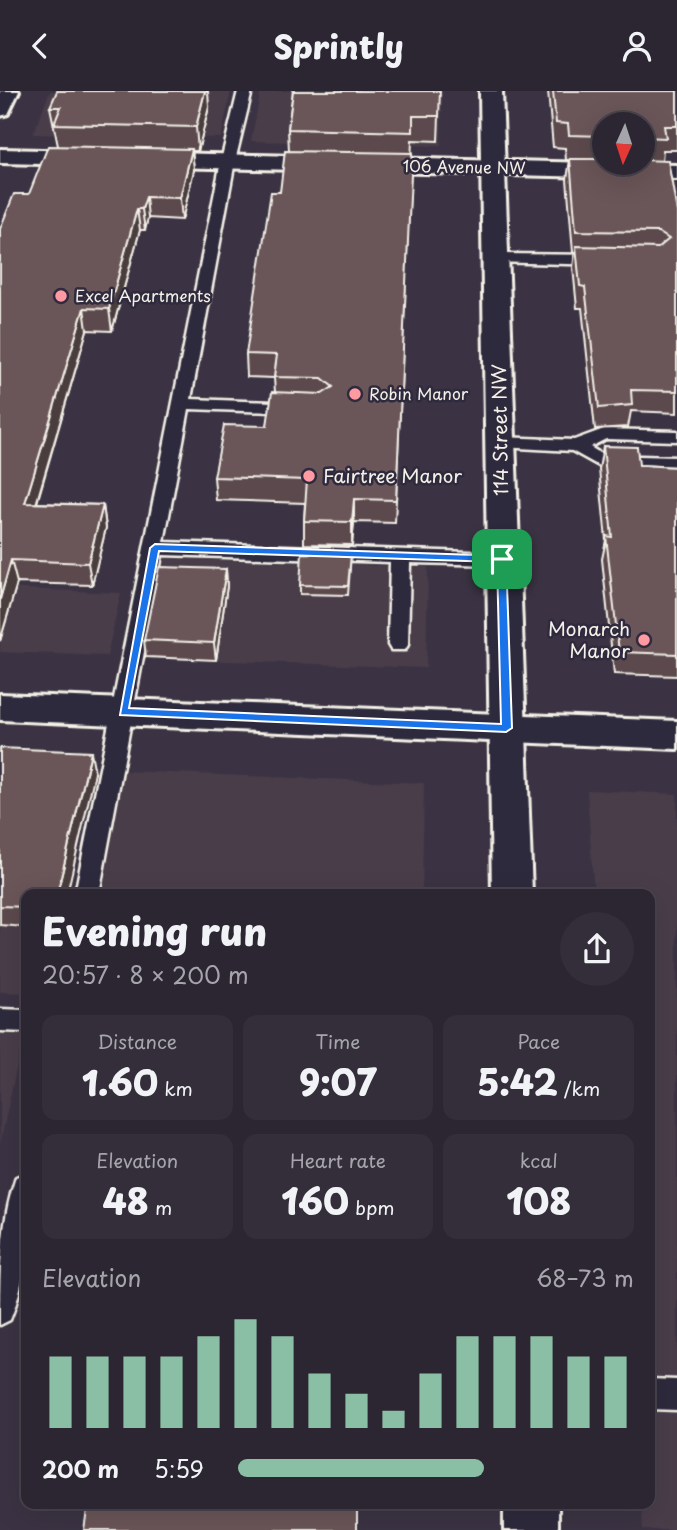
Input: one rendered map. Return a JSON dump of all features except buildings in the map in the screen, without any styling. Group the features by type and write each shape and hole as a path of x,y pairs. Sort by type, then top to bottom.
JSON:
{"street":[{"path":"0,109 8,91"},
{"name":"114 Street NW","path":"491,91 512,889"},
{"name":"106 Avenue NW","path":"0,156 677,172"},
{"path":"0,707 677,735"},
{"path":"531,1509 531,1530"}],"lane":[{"path":"88,889 228,161 245,91"},
{"path":"496,259 627,260"},
{"path":"182,404 322,409"},
{"path":"500,442 576,446 604,434 677,436"},
{"path":"576,446 598,460 677,463"},
{"path":"155,548 502,559"},
{"path":"398,645 400,556"},
{"path":"0,1020 21,1021"},
{"path":"0,1310 21,1210"},
{"path":"655,1394 677,1395"}],"shaded area":[{"path":"50,91 231,91 221,138 33,134"},
{"path":"261,91 442,91 441,146 251,141"},
{"path":"164,558 428,567 426,668 145,658"},
{"path":"0,588 121,593 107,656 0,652"},
{"path":"0,766 25,889 21,889 21,993 0,992"},
{"path":"122,771 424,783 422,889 99,889"},
{"path":"587,790 677,794 677,1530 643,1530 641,1509 655,1509 655,889 594,889"},
{"path":"0,1032 21,1033 21,1047 0,1144"}],"place":[{"name":"Excel Apartments","path":"61,296"},
{"name":"Robin Manor","path":"355,394"},
{"name":"Fairtree Manor","path":"309,476"},
{"name":"Monarch Manor","path":"644,640"}],"route":[{"path":"155,548 502,559 506,728 123,712 155,548"}]}
